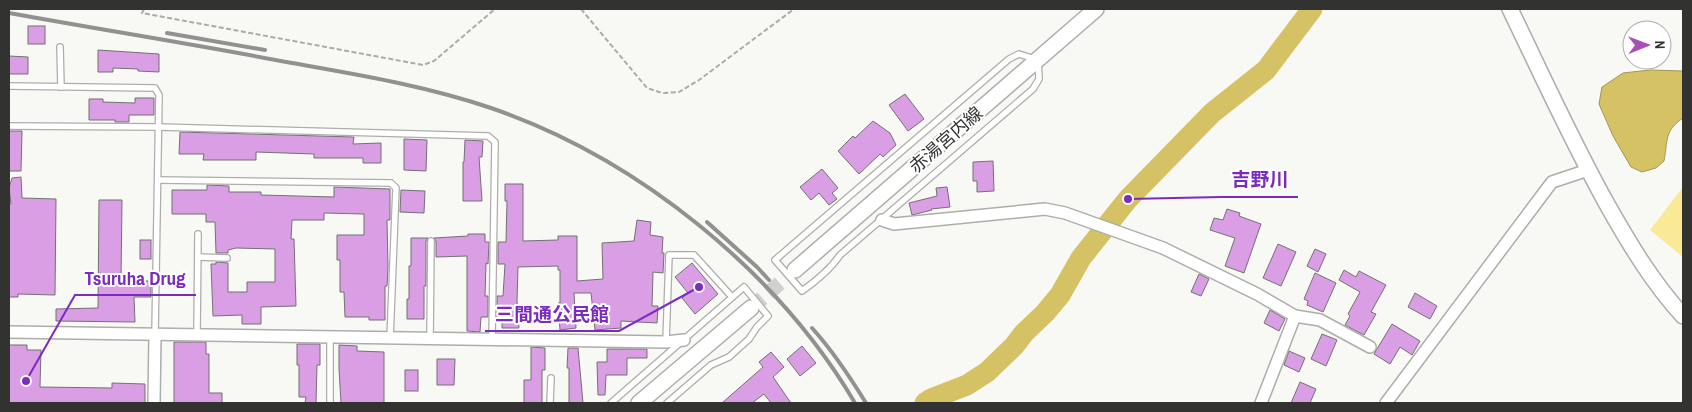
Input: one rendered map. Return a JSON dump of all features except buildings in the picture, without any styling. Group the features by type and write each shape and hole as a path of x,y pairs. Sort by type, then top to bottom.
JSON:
{"main road":[{"name":"赤湯宮内線","path":"795,270 1096,9"},
{"path":"1510,9 1588,170 1633,250 1664,295 1683,316"},
{"path":"639,403 750,308"}],"street":[{"path":"1386,403 1552,182 1588,170"},
{"path":"882,220 894,224 1045,209 1065,213 1163,248 1257,294 1295,316 1320,320 1370,347"},
{"path":"1261,403 1295,316"},
{"path":"9,332 390,339 492,338 666,342 684,340"},
{"path":"154,403 156,334"}],"lane":[{"path":"60,47 61,87"},
{"path":"1019,54 1038,60 1039,79 1033,88 840,255 834,264 815,282 802,291 775,260 1009,59 1019,54"},
{"path":"9,86 155,88 159,95 156,334"},
{"path":"9,126 159,127 488,136 495,142 492,338"},
{"path":"158,180 391,183 396,188 390,339"},
{"path":"197,334 198,234"},
{"path":"430,339 431,241"},
{"path":"666,342 669,255 694,255 732,297"},
{"path":"198,257 227,258"},
{"path":"611,403 744,287 768,316 749,339 729,356 711,365 667,403"},
{"path":"330,338 330,403"},
{"path":"550,403 551,378"}],"path":[{"path":"144,9 142,13 423,65 434,61 495,9"},
{"path":"581,9 648,88 662,94 679,92 699,80 794,9"}],"shaded area":[{"path":"1650,70 1683,71 1683,118 1673,127 1668,136 1664,161 1656,168 1642,172 1631,167 1613,136 1599,104 1602,87 1623,73"},
{"path":"1683,187 1683,257 1650,230"}],"waterway":[{"path":"925,403 967,385 987,372 1014,346 1060,295 1081,258 1128,199 1212,113 1266,70 1312,9"}],"tunnel":[{"path":"751,308 795,270"}],"railway":[{"path":"9,13 393,82 467,100 545,130 599,157 650,189 699,225 744,265 786,308 823,354 855,403"},
{"path":"167,33 265,50"},
{"path":"707,222 769,280"},
{"path":"812,328 841,364 866,403"}],"place":[{"name":"吉野川","path":"1128,199"},
{"name":"三間通公民館","path":"699,287"},
{"name":"Tsuruha Drug","path":"26,381"}]}
